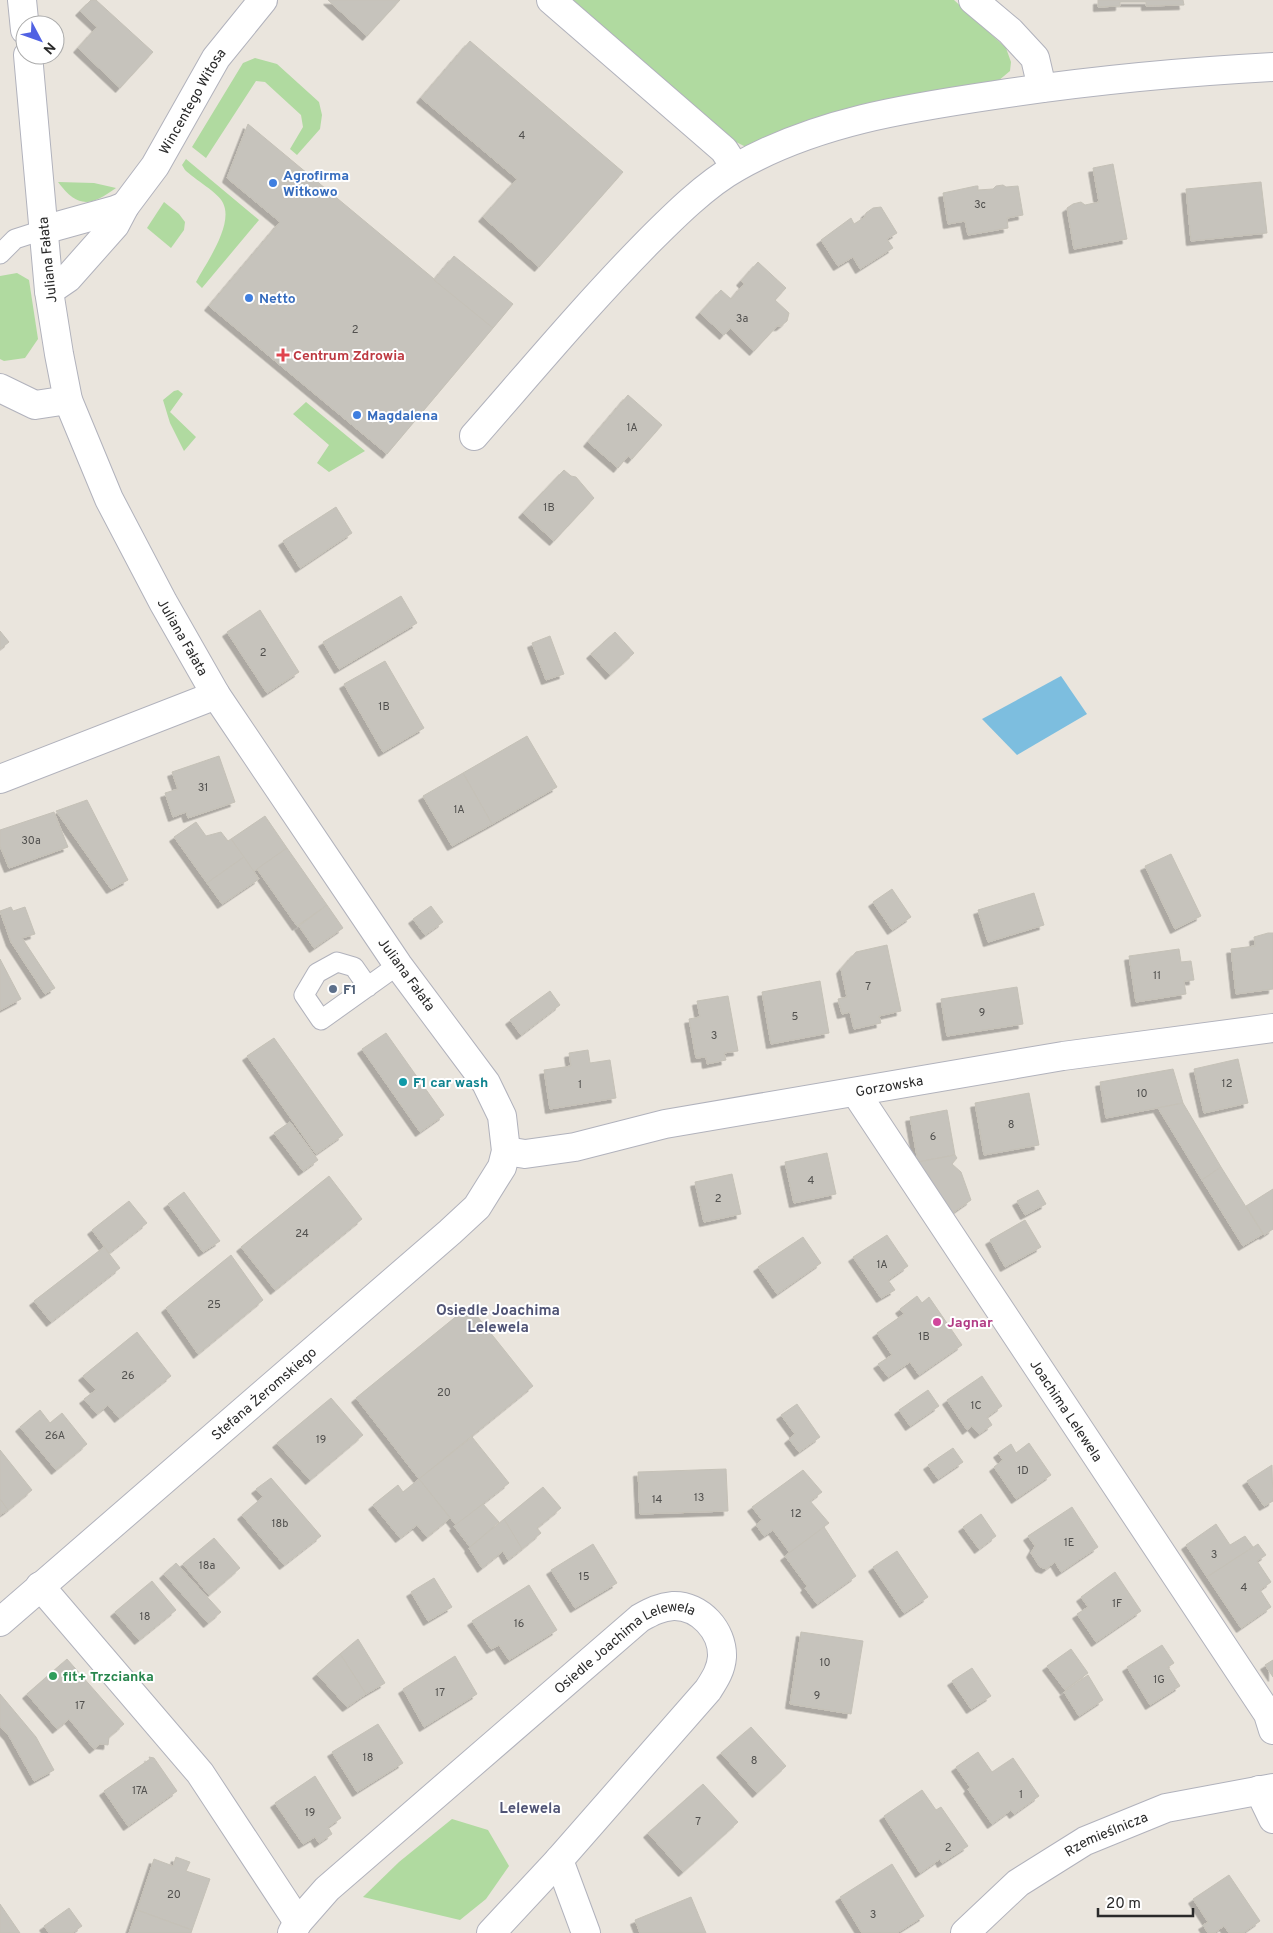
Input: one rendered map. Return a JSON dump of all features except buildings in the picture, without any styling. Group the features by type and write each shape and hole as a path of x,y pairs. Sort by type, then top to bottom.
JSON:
{"street":[{"path":"22,0 24,15"},
{"name":"Wincentego Witosa","path":"50,291 68,278 115,225 125,206 154,166 216,58 263,0"},
{"path":"551,0 724,150 735,167"},
{"path":"974,0 1010,31 1035,58 1042,88"},
{"name":"Juliana Fałata","path":"29,65 50,291 68,400 89,454 128,538 216,695 398,965 486,1084 502,1116 506,1151"},
{"path":"474,436 622,269 681,210 735,167 800,137 866,118 933,104 1042,88 1209,70 1273,67"},
{"path":"43,230 125,206"},
{"path":"0,388 35,405 68,400"},
{"path":"0,779 216,695"},
{"name":"Gorzowska","path":"506,1151 525,1154 575,1146 665,1124 856,1093 1063,1056 1273,1028"},
{"name":"Joachima Lelewela","path":"856,1093 1268,1714 1273,1730"},
{"name":"Stefana Żeromskiego","path":"0,1622 477,1207 502,1167 506,1151"},
{"path":"40,1586 200,1773 295,1928"},
{"name":"Osiedle Joachima Lelewela","path":"295,1928 327,1889 640,1618 659,1608 674,1606 698,1613 715,1630 720,1643 722,1658 718,1673 708,1690 559,1860 491,1933"},
{"path":"1266,1789 1273,1819"},
{"name":"Rzemieślnicza","path":"965,1933 1018,1883 1085,1841 1166,1808 1266,1789"},
{"path":"559,1860 586,1933"}],"lane":[{"path":"0,254 15,239 43,230"},
{"path":"368,987 398,965"}],"green space":[{"path":"568,0 954,0 1006,48 1011,62 1010,71 998,81 860,105 804,123 746,147 730,139"},
{"path":"255,58 277,64 319,102 322,115 320,129 297,155 290,149 303,127 301,115 265,82 256,81 206,158 192,147 243,63"},
{"path":"186,159 259,220 202,288 196,282 222,233 225,212 221,199 185,170 182,165"},
{"path":"58,182 94,183 116,188 99,198 85,202 72,197"},
{"path":"164,202 179,214 185,222 184,230 171,248 147,228"},
{"path":"17,273 29,280 38,339 25,358 4,361 0,359 0,276"},
{"path":"178,390 183,394 170,412 196,437 184,451 170,423 163,400"},
{"path":"306,402 365,451 329,472 317,463 329,445 293,414"},
{"path":"452,1819 488,1830 509,1866 486,1899 460,1920 363,1897 399,1862"}],"water":[{"path":"1061,676 1087,714 1017,755 982,719"}],"place":[{"name":"Agrofirma Witkowo","path":"273,183"},
{"name":"Netto","path":"249,298"},
{"name":"Centrum Zdrowia","path":"283,355"},
{"name":"Magdalena","path":"357,415"},
{"name":"F1","path":"333,989"},
{"name":"F1 car wash","path":"403,1082"},
{"name":"Jagnar","path":"937,1322"},
{"name":"fit+ Trzcianka","path":"53,1676"}],"district":[{"name":"Osiedle Joachima Lelewela","path":"498,1318"},
{"name":"Lelewela","path":"530,1808"}]}
